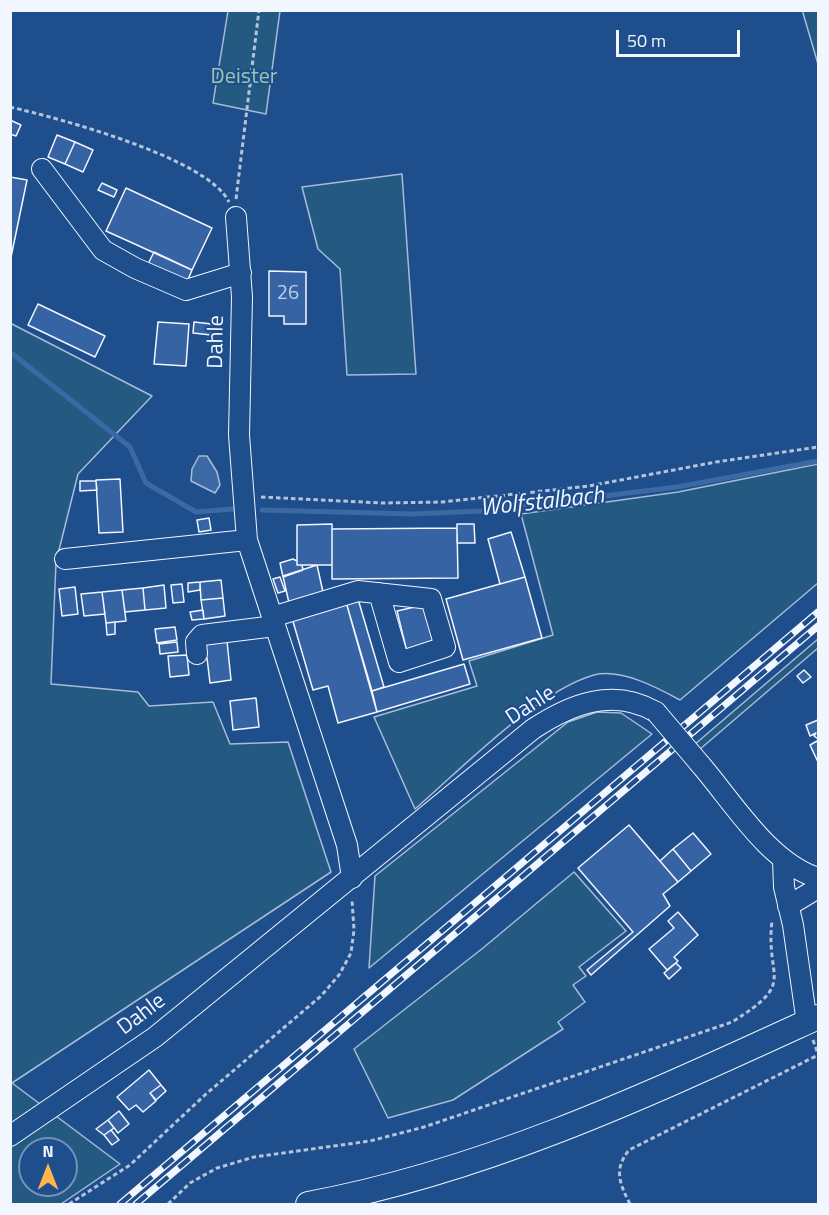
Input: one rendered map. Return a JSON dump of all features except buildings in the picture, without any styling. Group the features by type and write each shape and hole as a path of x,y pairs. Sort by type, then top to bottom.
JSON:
{"main road":[{"path":"308,1204 410,1180 533,1140 622,1106 813,1020"}],"street":[{"path":"42,169 103,250 135,268 186,290 241,273"},
{"name":"Dahle","path":"236,217 241,273 239,435 247,540 346,845 352,878"},
{"path":"65,559 247,540"},
{"path":"197,654 196,642 202,635 274,621 358,591 379,593"},
{"name":"Dahle","path":"10,1136 155,1037 533,729 562,710 593,700 620,700 642,704 656,712 783,860 802,873 819,878"},
{"path":"783,860 788,906 813,1020"},
{"path":"788,906 819,888"}],"path":[{"path":"236,217 236,194 259,10"},
{"path":"10,107 76,123 176,161 224,193 236,217"},
{"path":"244,506 262,496 381,502 442,502 589,486 716,462 819,447"},
{"path":"69,1204 130,1165 206,1094 327,989 339,975 351,953 354,930 352,878"},
{"path":"168,1204 190,1183 217,1168 254,1157 370,1141 424,1127 732,1023 757,1007 772,992 776,972 771,932 773,915 788,906"},
{"path":"630,1204 618,1172 621,1160 628,1150 818,1055"}],"green space":[{"name":"Deister","path":"228,11 280,11 266,114 213,103"},
{"path":"803,11 818,11 818,64 803,13"},
{"path":"402,174 416,374 347,375 340,269 318,249 302,187"},
{"path":"10,323 152,396 78,474 56,562 51,684 138,692 149,706 213,702 230,744 288,742 331,872 12,1083 120,1164 78,1192 78,1137 18,1137 18,1197 71,1197 61,1204 11,1204"},
{"path":"818,464 818,583 680,700 639,680 616,674 594,675 572,684 548,697 500,733 415,809 374,717 477,686 469,661 553,635 521,514 678,492"},
{"path":"818,639 818,648 699,750 695,744"},
{"path":"597,712 621,713 652,734 369,968 375,876 568,722"},
{"path":"574,872 626,931 579,967 586,976 573,985 585,1002 558,1022 563,1029 453,1100 388,1118 354,1049 483,948"}],"shaded area":[{"path":"199,456 207,456 217,472 220,485 215,493 191,481 192,469"}],"waterway":[{"name":"Wolfstalbach","path":"10,352 130,447 146,483 196,512 233,509"},
{"name":"Wolfstalbach","path":"262,510 412,514 482,511 677,487 818,461"}],"railway":[{"path":"120,1204 818,612"},
{"path":"136,1204 818,626"}]}
